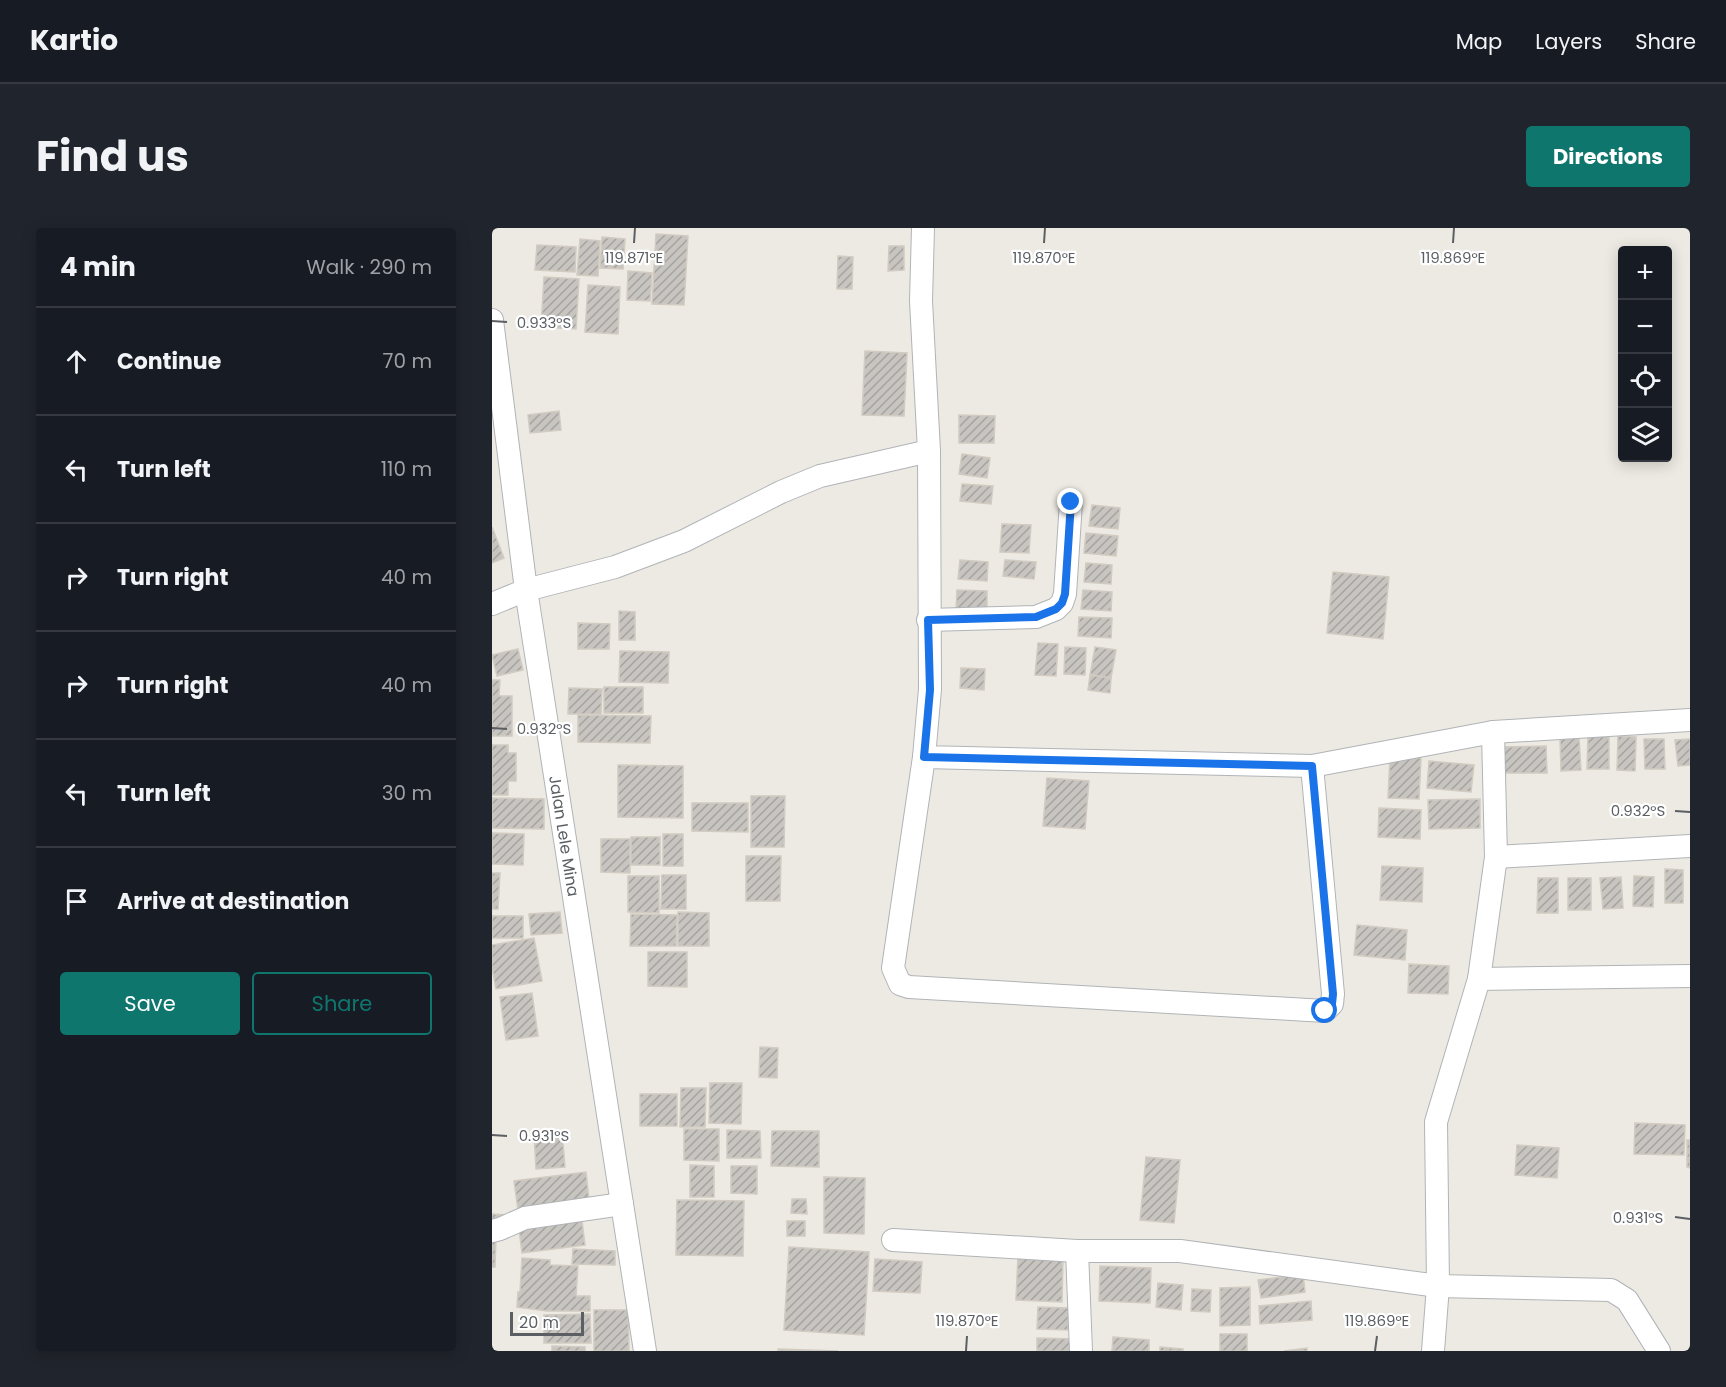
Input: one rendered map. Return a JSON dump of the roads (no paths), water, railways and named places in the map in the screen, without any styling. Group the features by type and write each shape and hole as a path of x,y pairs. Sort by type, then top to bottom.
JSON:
{"street":[{"path":"923,228 921,301 929,451 930,690 924,757 893,968 900,984 909,987 1325,1011 1332,1004 1333,994 1312,766"},
{"name":"Jalan Lele Mina","path":"492,320 526,591 645,1351"},
{"path":"492,604 526,591 615,567 684,541 781,492 820,476 929,451"},
{"path":"928,620 1036,617 1056,609 1062,603 1065,594 1071,502"},
{"path":"924,757 1312,766 1493,732 1690,720"},
{"path":"1433,1351 1438,1286 1436,1122 1479,979 1496,857 1493,732"},
{"path":"1496,857 1690,846"},
{"path":"1479,979 1690,976"},
{"path":"492,1231 525,1218 622,1204"},
{"path":"893,1240 1077,1251 1180,1251 1438,1286 1611,1290 1627,1300 1659,1351"},
{"path":"1077,1251 1081,1351"}]}
